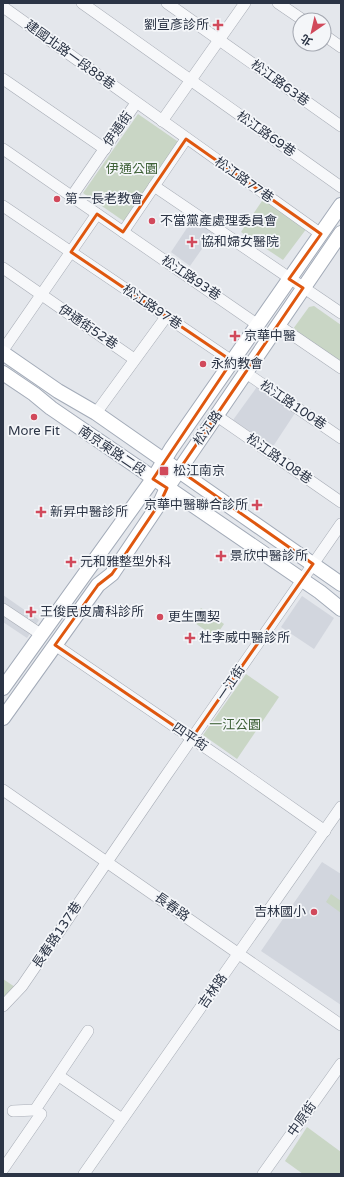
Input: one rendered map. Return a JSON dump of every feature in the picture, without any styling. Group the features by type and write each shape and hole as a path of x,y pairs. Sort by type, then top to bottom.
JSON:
{"main road":[{"name":"松江路","path":"3,688 153,479 232,361 238,356 289,279 341,205"},
{"name":"松江路","path":"3,718 98,585 112,574 161,501 167,488 179,470 303,288 337,248 341,233"},
{"name":"南京東路二段","path":"3,353 58,391 96,413 305,557 341,584"},
{"name":"南京東路二段","path":"3,373 153,479 302,580 341,609"}],"street":[{"name":"松江路69巷","path":"82,3 341,187"},
{"name":"松江路63巷","path":"167,3 341,126"},
{"path":"162,121 245,3"},
{"path":"278,3 292,13"},
{"name":"建國北路一段88巷","path":"3,7 136,103"},
{"path":"332,41 341,47"},
{"path":"3,79 105,149"},
{"name":"伊通街","path":"72,196 136,103 186,139"},
{"path":"3,149 123,232 186,139"},
{"name":"松江路77巷","path":"186,139 320,234"},
{"path":"154,186 341,313"},
{"name":"松江路97巷","path":"3,206 232,361"},
{"path":"3,350 97,214"},
{"name":"松江路93巷","path":"123,232 258,325"},
{"name":"伊通街52巷","path":"3,268 134,359"},
{"path":"96,413 166,317"},
{"path":"278,325 341,368"},
{"name":"松江路100巷","path":"246,373 341,438"},
{"name":"松江路108巷","path":"217,416 341,502"},
{"name":"一江街","path":"107,861 341,524"},
{"path":"3,609 42,635"},
{"name":"四平街","path":"56,645 324,831"},
{"name":"長春路","path":"3,790 341,1025"},
{"name":"吉林路","path":"84,1174 341,807"},
{"name":"長春路137巷","path":"3,1006 22,986 107,861"},
{"path":"13,1111 35,1110 88,1031"},
{"name":"中原街","path":"263,1174 341,1064"},
{"path":"59,1076 122,1120"},
{"path":"3,1169 41,1114"}],"highlighted area":[{"path":"186,139 321,234 289,279 303,288 179,470 313,564 192,738 55,645 98,585 112,574 161,501 167,488 153,479 232,361 71,252 97,214 123,232"}],"shaded area":[{"name":"協和婦女醫院","path":"193,219 213,233 190,266 171,252"},
{"path":"259,384 297,410 272,448 233,420"},
{"path":"3,595 39,620 27,638 3,622"},
{"path":"302,596 334,618 314,649 281,627"},
{"name":"吉林國小","path":"322,862 341,874 341,1005 261,951"}],"green space":[{"name":"伊通公園","path":"138,114 180,143 125,222 83,193"},
{"path":"264,198 307,228 283,260 241,232"},
{"path":"314,306 341,325 341,362 293,329 309,307"},
{"path":"201,608 224,624 215,637 192,621"},
{"name":"一江公園","path":"246,674 279,697 237,759 203,735"},
{"path":"331,894 341,901 341,913 326,902"},
{"path":"3,979 15,987 3,1000"},
{"path":"307,1127 341,1152 341,1173 303,1174 285,1161"}],"place":[{"name":"劉宣彥診所","path":"218,25"},
{"name":"第一長老教會","path":"57,199"},
{"name":"不當黨產處理委員會","path":"152,221"},
{"name":"協和婦女醫院","path":"192,242"},
{"name":"京華中醫","path":"235,336"},
{"name":"永約教會","path":"203,364"},
{"name":"More Fit","path":"34,417"},
{"name":"松江南京","path":"164,471"},
{"name":"京華中醫聯合診所","path":"257,505"},
{"name":"新昇中醫診所","path":"41,512"},
{"name":"景欣中醫診所","path":"221,556"},
{"name":"元和雅整型外科","path":"71,562"},
{"name":"王俊民皮膚科診所","path":"31,612"},
{"name":"更生團契","path":"160,617"},
{"name":"杜李威中醫診所","path":"190,638"},
{"name":"吉林國小","path":"314,912"}]}
